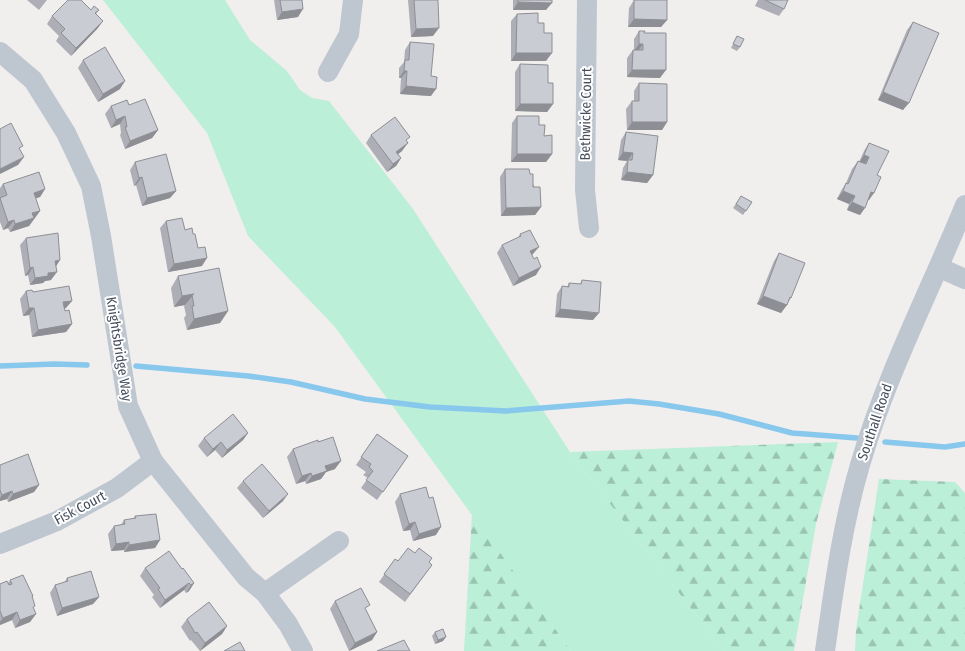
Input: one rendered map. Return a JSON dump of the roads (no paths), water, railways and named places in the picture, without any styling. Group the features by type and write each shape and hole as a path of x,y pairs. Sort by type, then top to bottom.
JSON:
{"street":[{"path":"328,72 349,34 352,0"},
{"name":"Bethwicke Court","path":"587,0 585,190 589,228"},
{"name":"Knightsbridge Way","path":"0,52 33,80 66,133 91,186 101,236 128,406 153,461 246,576 265,593 288,624 302,651"},
{"name":"Southall Road","path":"824,651 847,513 860,464 889,381 940,268 965,205"},
{"path":"940,268 965,279"},
{"name":"Fisk Court","path":"0,544 57,521 117,488 153,461"},
{"path":"265,593 339,541"}],"waterway":[{"path":"0,366 87,365"},
{"path":"136,366 248,376 291,382 365,399 430,407 506,411 629,401 719,414 792,433 857,438"},
{"path":"885,442 945,447 965,444"}]}
